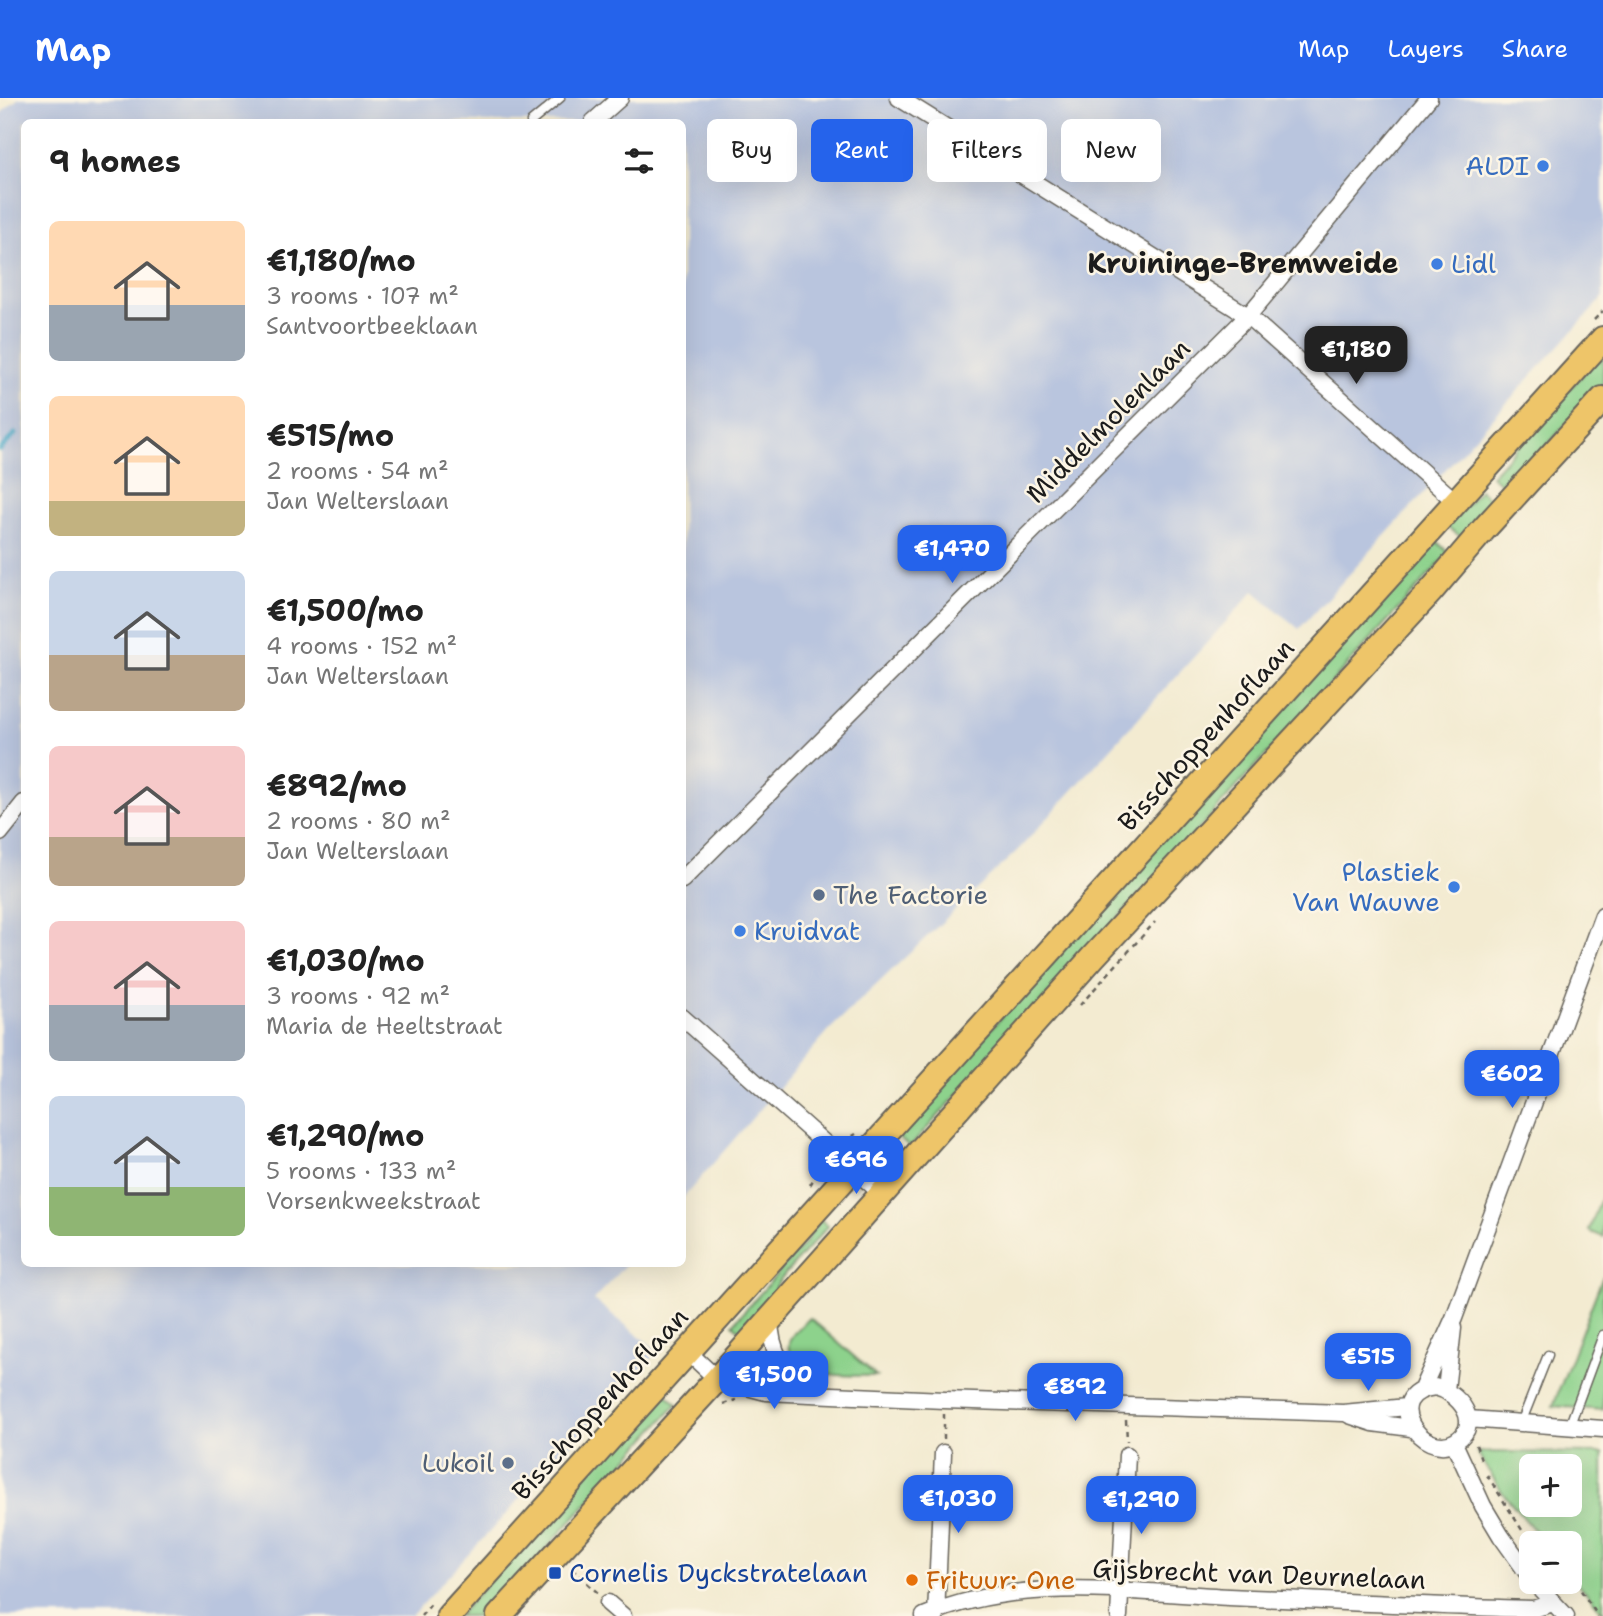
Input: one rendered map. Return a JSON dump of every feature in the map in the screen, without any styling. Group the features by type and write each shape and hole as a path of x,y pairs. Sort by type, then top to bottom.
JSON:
{"main road":[{"name":"Bisschoppenhoflaan","path":"449,1616 1603,339"},
{"path":"499,1616 717,1378 1093,957 1431,591 1603,399"}],"street":[{"path":"596,119 620,98"},
{"path":"899,98 1248,316 1457,503"},
{"name":"Middelmolenlaan","path":"686,876 1248,316 1429,98"},
{"path":"0,833 21,807"},
{"path":"1472,1419 1463,1435 1454,1443 1436,1444 1420,1437 1411,1428 1407,1407 1422,1389 1454,1318 1603,915"},
{"path":"686,1021 882,1194"},
{"path":"769,1318 776,1356 785,1372 807,1394"},
{"path":"1446,1390 1454,1318"},
{"path":"688,1352 717,1378 766,1392 1343,1413 1407,1407"},
{"path":"1422,1389 1435,1387 1446,1390 1460,1401 1472,1419"},
{"path":"1343,1413 1373,1423 1411,1428"},
{"path":"1472,1419 1603,1429"},
{"path":"1454,1443 1483,1506 1519,1561"},
{"path":"932,1614 943,1453"},
{"path":"1119,1616 1127,1455"},
{"name":"Gijsbrecht van Deurnelaan","path":"932,1614 988,1595 1029,1590 1532,1609 1553,1603"},
{"path":"1545,1594 1566,1616"},
{"path":"608,1603 623,1616"}],"lane":[{"path":"535,119 560,98"},
{"path":"1569,1427 1603,1335"},
{"path":"1521,1423 1548,1355"}],"path":[{"path":"943,1453 944,1400"},
{"path":"1125,1406 1127,1455"},
{"path":"1472,1419 1473,1437 1484,1470 1523,1531"},
{"path":"555,1555 608,1603"},
{"path":"1582,1592 1598,1616"}],"shaded area":[{"path":"19,98 1603,98 1603,298 1299,629 1254,591 1020,848 830,1029 686,1195 686,119 21,119 21,1267 623,1267 594,1300 658,1351 411,1616 0,1616 0,114"}],"green space":[{"path":"1603,352 1603,384 1507,489 1491,476"},
{"path":"1480,490 1494,503 1463,538 1447,527"},
{"path":"1434,539 1449,553 910,1147 895,1135"},
{"path":"1603,1193 1603,1237 1589,1231"},
{"path":"820,1219 828,1226 778,1282 767,1306 742,1333 733,1324 806,1242"},
{"path":"1603,1276 1603,1410 1553,1406"},
{"path":"810,1318 876,1376 815,1372 795,1362 789,1352 789,1341"},
{"path":"662,1390 677,1404 485,1616 458,1616"},
{"path":"1477,1452 1603,1453 1603,1612 1582,1588 1582,1531 1535,1531 1523,1517 1582,1517 1582,1454 1519,1454 1519,1512 1502,1492"}],"waterway":[{"path":"0,450 15,434"}],"place":[{"name":"ALDI","path":"1543,166"},
{"name":"Lidl","path":"1437,264"},
{"name":"Plastiek Van Wauwe","path":"1454,887"},
{"name":"The Factorie","path":"819,895"},
{"name":"Kruidvat","path":"740,931"},
{"name":"Lukoil","path":"508,1463"},
{"name":"Cornelis Dyckstratelaan","path":"555,1573"},
{"name":"Frituur: One","path":"912,1580"}],"district":[{"name":"Kruininge-Bremweide","path":"1243,263"}]}
